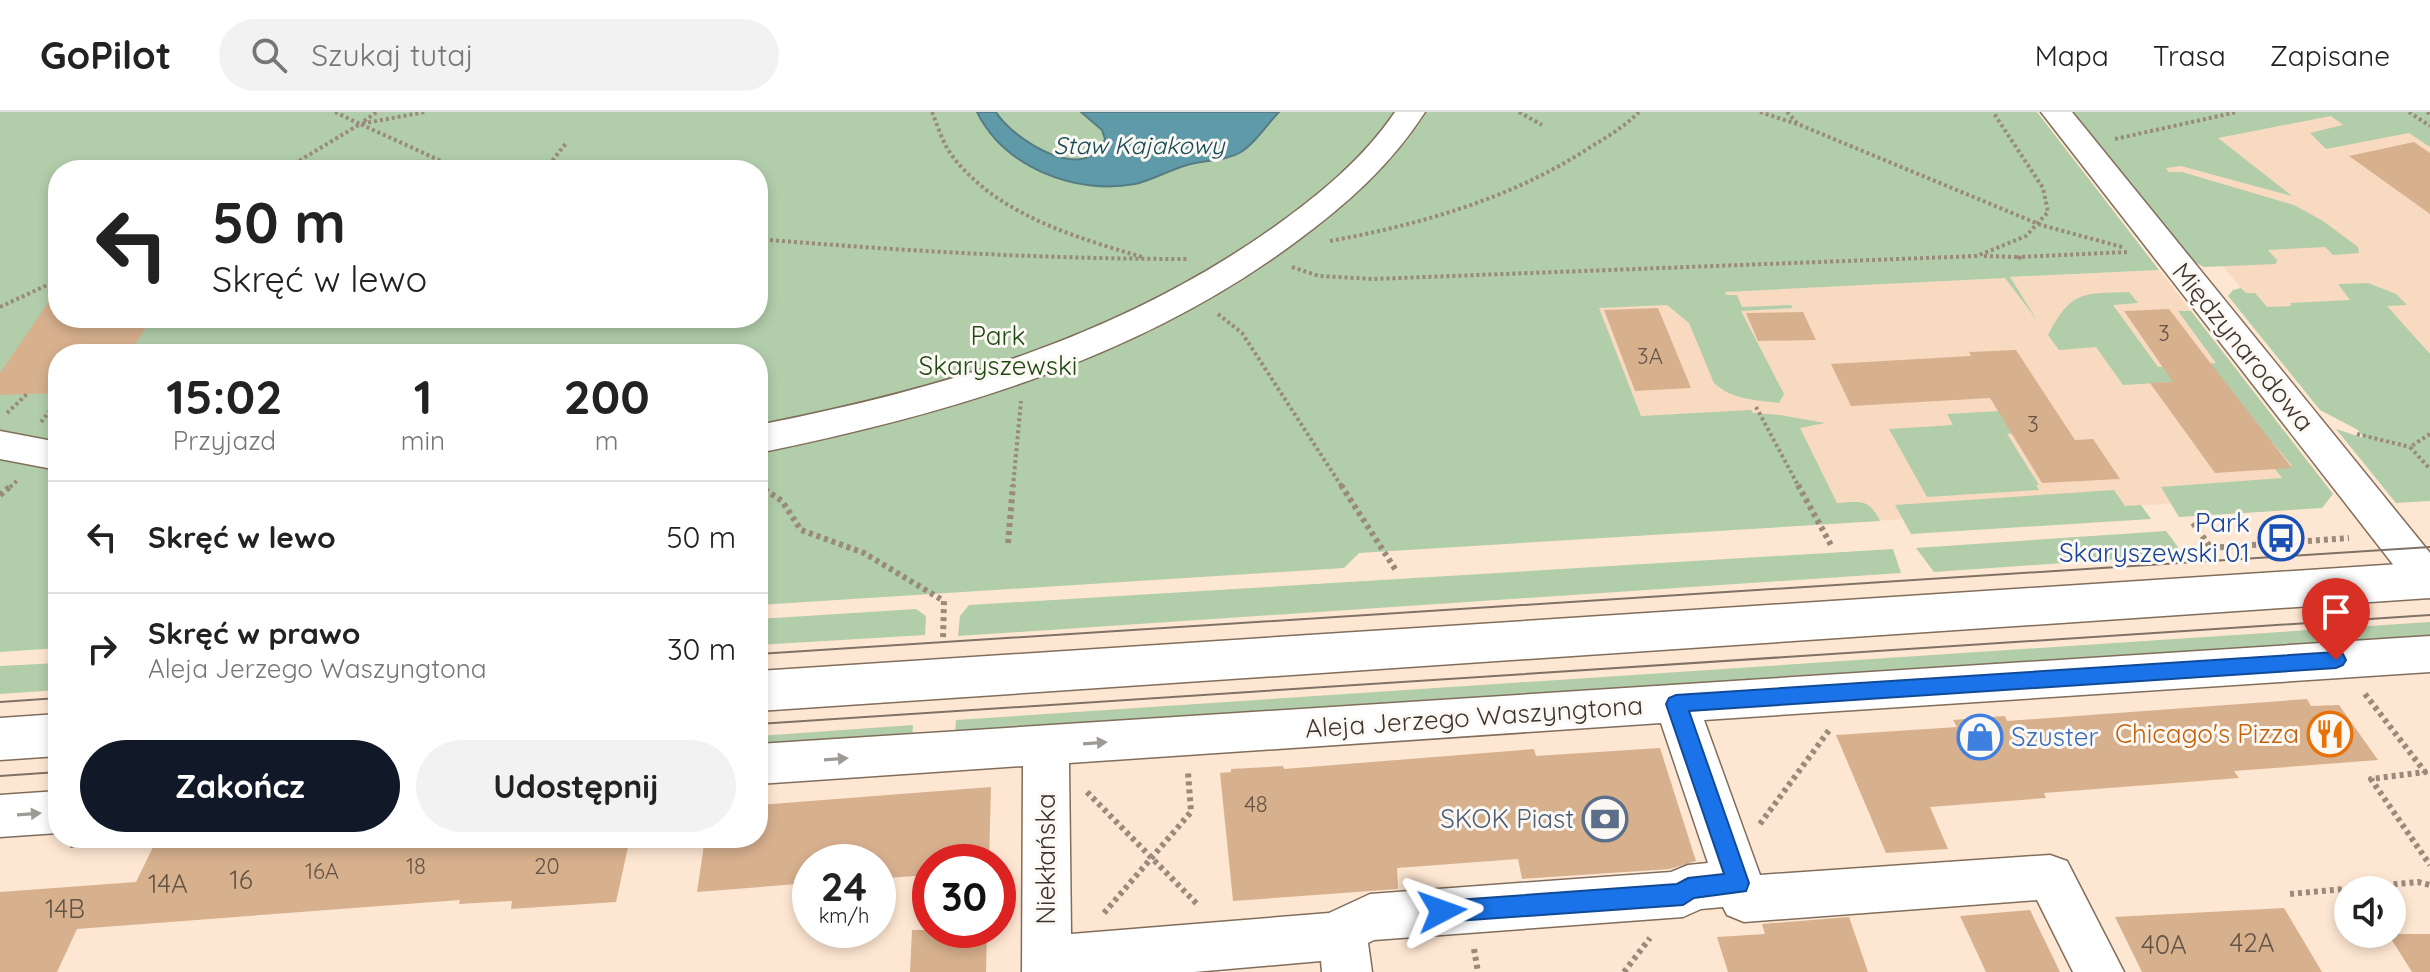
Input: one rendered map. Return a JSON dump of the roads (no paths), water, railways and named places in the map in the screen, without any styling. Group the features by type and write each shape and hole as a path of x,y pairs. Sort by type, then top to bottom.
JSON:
{"main road":[{"path":"768,690 2430,581"},
{"path":"0,739 48,736"}],"street":[{"path":"768,437 937,396 1018,372 1067,354 1189,297 1267,249 1337,195 1370,163 1410,112"},
{"name":"Międzynarodowa","path":"2056,112 2430,581"},
{"path":"0,445 48,454"},
{"name":"Aleja Jerzego Waszyngtona","path":"768,763 2430,654"},
{"path":"1676,704 1744,899 2050,877 2099,972"},
{"name":"Niekłańska","path":"1046,746 1052,964"},
{"path":"0,816 48,826"},
{"path":"1052,964 1236,945 1345,954 1349,927 1370,917 1683,894 1688,888 1734,873"}],"water":[{"name":"Staw Kajakowy","path":"977,112 996,112 1017,134 1050,154 1083,159 1096,153 1105,139 1102,130 1081,112 1279,112 1251,144 1235,155 1187,165 1135,184 1112,186 1066,181 1044,173 1005,148 989,132"}],"tram line":[{"path":"768,653 2430,547"},
{"path":"768,723 2430,615"},
{"path":"0,702 48,699"},
{"path":"0,776 48,773"}],"place":[{"name":"Park Skaryszewski 01","path":"2281,538"},
{"name":"Chicago's Pizza","path":"2330,734"},
{"name":"Szuster","path":"1980,737"},
{"name":"SKOK Piast","path":"1605,819"}],"park label":[{"name":"Park Skaryszewski","path":"998,351"}]}
